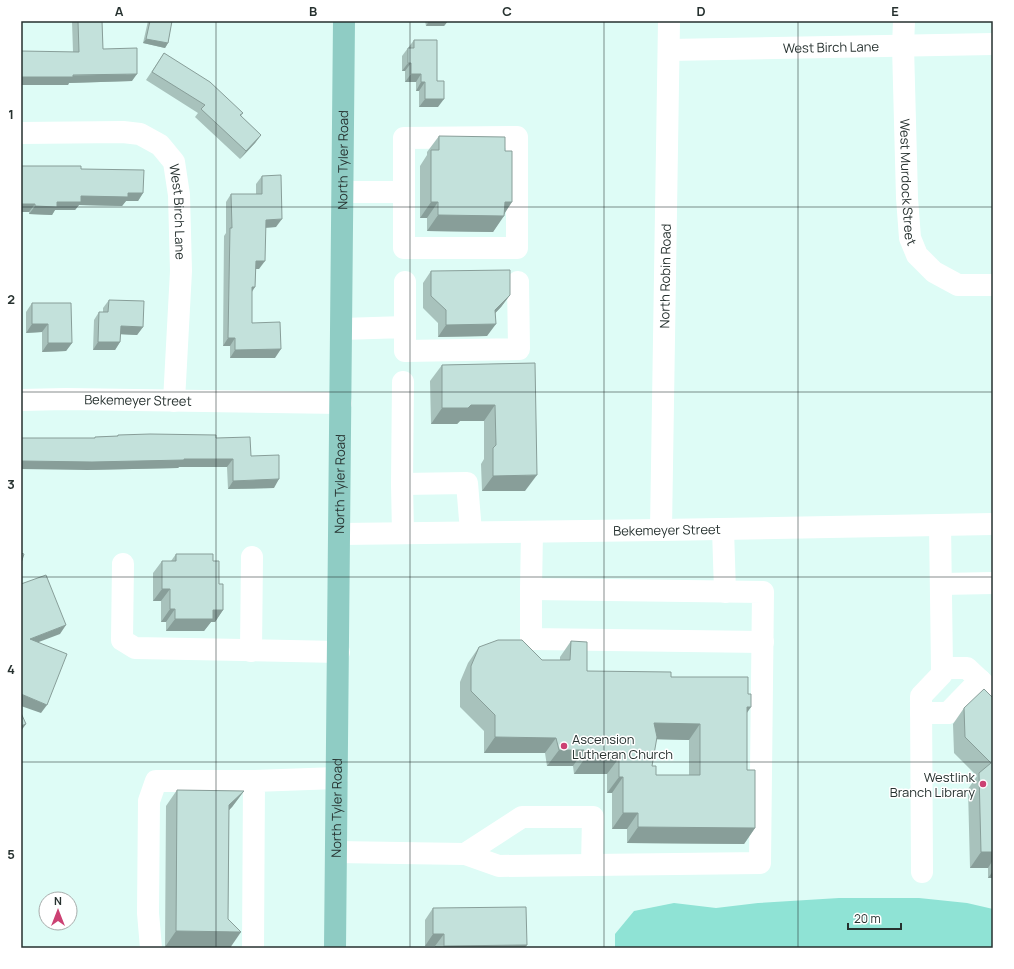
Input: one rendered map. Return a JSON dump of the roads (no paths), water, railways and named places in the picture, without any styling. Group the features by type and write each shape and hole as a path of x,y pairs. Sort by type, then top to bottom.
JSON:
{"main road":[{"name":"North Tyler Road","path":"335,948 344,21"}],"street":[{"name":"North Robin Road","path":"661,530 669,21"},
{"name":"West Murdock Street","path":"904,21 903,46 907,198 910,238 917,255 934,272 958,284 993,285"},
{"name":"West Birch Lane","path":"669,50 993,44"},
{"name":"West Birch Lane","path":"21,133 123,132 140,134 160,145 174,162 180,195 181,271 174,401"},
{"path":"517,137 517,248 404,248 404,192 404,138 517,137"},
{"path":"343,192 404,192"},
{"path":"405,282 405,351 519,349 518,282"},
{"path":"342,329 405,327"},
{"path":"403,382 403,533"},
{"name":"Bekemeyer Street","path":"21,400 66,399 341,403"},
{"path":"402,484 467,483 471,532"},
{"name":"Bekemeyer Street","path":"340,534 993,524"},
{"path":"922,872 921,696 942,674 940,525"},
{"path":"724,529 725,592"},
{"path":"532,532 530,639 763,642"},
{"path":"251,651 252,557"},
{"path":"123,564 122,640 135,648 339,652"},
{"path":"941,584 993,584"},
{"path":"336,852 465,854 499,866 760,863 764,592 532,590"},
{"path":"921,713 948,713 986,683 967,668 942,668"},
{"path":"151,948 148,913 149,801 156,780 337,778"},
{"path":"253,948 254,780"},
{"path":"465,854 522,817 592,817 592,865"}],"place":[{"name":"Ascension Lutheran Church","path":"564,746"},
{"name":"Westlink Branch Library","path":"983,784"}]}
